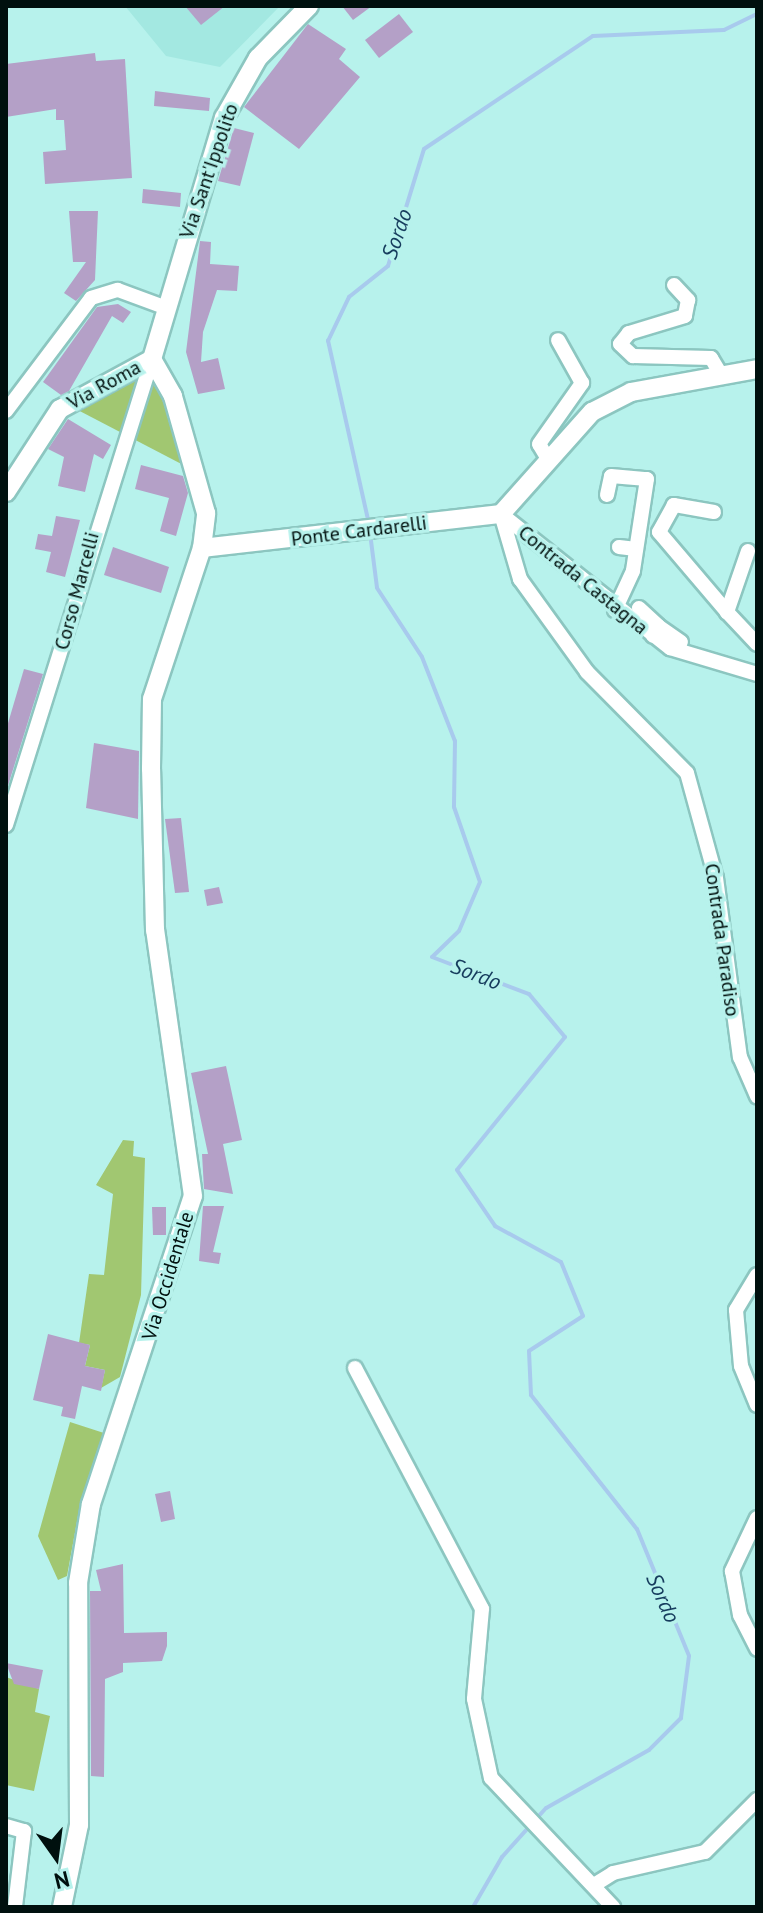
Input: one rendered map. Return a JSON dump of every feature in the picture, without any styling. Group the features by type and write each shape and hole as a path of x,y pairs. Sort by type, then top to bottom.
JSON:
{"main road":[{"name":"Via Sant'Ippolito","path":"152,359 224,118 258,58 309,6"},
{"name":"Via Roma","path":"6,492 60,409 152,359"},
{"name":"Via Occidentale","path":"62,1907 79,1825 78,1583 91,1504 193,1196 155,930 152,699 210,548 203,493 173,396 152,359"},
{"path":"501,514 592,412 631,392 720,373 757,369"},
{"name":"Ponte Cardarelli","path":"210,548 501,514"}],"street":[{"path":"674,285 688,300 685,316 629,333 620,344 633,356 711,358 720,373"},
{"path":"6,411 91,298 118,290 167,308"},
{"path":"548,459 539,444 582,383 558,340"},
{"name":"Corso Marcelli","path":"6,825 152,359"},
{"path":"607,495 611,476 647,479 628,590 615,610"},
{"path":"714,512 674,505 659,532 757,644"},
{"name":"Contrada Castagna","path":"501,514 615,610 655,631 695,658 757,674"},
{"name":"Contrada Paradiso","path":"501,514 520,579 587,672 687,773 716,878 740,1057 757,1096"},
{"path":"619,547 636,549"},
{"path":"727,612 748,551"},
{"path":"639,608 655,631 681,642"},
{"path":"757,1275 736,1310 741,1366 757,1405"},
{"path":"355,1368 482,1609 474,1699 481,1751 521,1816 613,1907"},
{"path":"757,1518 732,1571 757,1649"},
{"path":"594,1885 613,1873 705,1852 757,1800"},
{"path":"6,1826 24,1831 13,1905"}],"shaded area":[{"path":"125,6 280,6 220,67 166,56"}],"green space":[{"path":"140,372 158,380 191,469 72,407"},
{"path":"123,1140 134,1141 133,1156 145,1158 141,1295 120,1377 101,1388 105,1370 85,1366 90,1345 79,1343 89,1274 104,1275 113,1194 96,1185"},
{"path":"70,1422 107,1434 78,1516 67,1576 58,1580 38,1536"},
{"path":"6,1677 39,1689 35,1712 50,1716 34,1791 6,1785"}],"building":[{"path":"185,6 225,6 201,25"},
{"path":"342,6 372,6 353,20"},
{"path":"399,14 413,32 379,58 365,40"},
{"path":"308,24 346,49 339,59 360,77 299,149 244,107"},
{"path":"95,53 96,61 125,59 132,178 45,184 43,152 66,150 64,120 56,120 56,109 6,117 6,64"},
{"path":"155,91 210,98 209,111 154,106"},
{"path":"234,128 254,133 240,186 218,181"},
{"path":"143,189 181,193 180,207 142,203"},
{"path":"69,211 98,211 95,280 76,301 64,293 86,262 73,262"},
{"path":"200,241 211,242 210,264 239,266 237,291 217,290 203,332 201,362 218,358 225,389 198,394 186,352"},
{"path":"118,304 131,312 123,323 112,316 69,391 61,395 43,382 97,307"},
{"path":"68,419 111,445 103,459 94,454 85,492 58,486 64,457 48,449"},
{"path":"141,465 183,476 188,493 176,536 160,531 169,498 135,489"},
{"path":"56,516 80,520 65,577 46,572 51,552 35,549 38,534 52,536"},
{"path":"113,547 169,567 161,593 104,575"},
{"path":"24,669 43,674 6,792 6,730"},
{"path":"94,743 139,751 138,819 86,808"},
{"path":"181,818 189,892 175,893 165,819"},
{"path":"219,887 223,903 207,906 204,890"},
{"path":"226,1066 242,1140 223,1144 233,1194 204,1189 202,1154 208,1154 191,1073"},
{"path":"203,1206 224,1206 213,1252 221,1253 219,1264 199,1261"},
{"path":"152,1207 166,1207 166,1235 153,1235"},
{"path":"48,1334 90,1345 85,1366 105,1370 101,1391 82,1386 75,1419 61,1416 63,1407 33,1400"},
{"path":"170,1491 175,1519 161,1522 155,1494"},
{"path":"123,1564 124,1633 167,1632 167,1646 162,1661 123,1663 123,1672 105,1679 104,1777 91,1776 90,1591 101,1591 96,1570"},
{"path":"6,1663 43,1670 39,1689 14,1684"}],"waterway":[{"name":"Sordo","path":"369,524 328,341 349,297 388,266 424,149 593,36 724,30 757,14"},
{"name":"Sordo","path":"370,533 377,588 422,657 455,741 454,807 480,882 459,931 432,957 529,994 565,1037 457,1170 495,1226 561,1262 583,1316 529,1351 531,1395 637,1529 689,1656 681,1718 649,1750 546,1808 502,1857 473,1907"}]}
